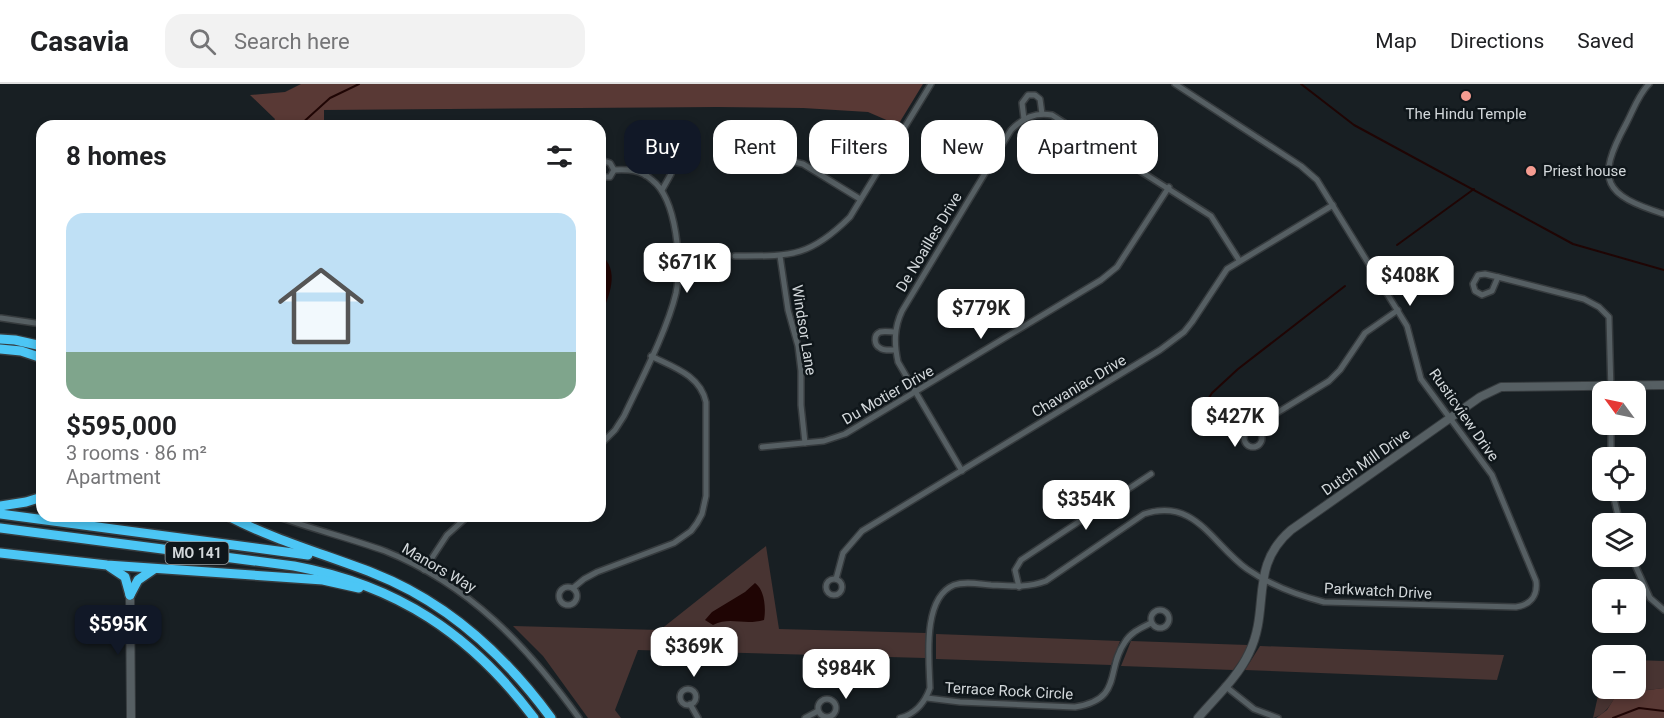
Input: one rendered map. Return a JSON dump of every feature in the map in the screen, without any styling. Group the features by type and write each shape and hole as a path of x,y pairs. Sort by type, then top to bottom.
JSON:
{"highway":[{"path":"0,339 36,345"},
{"path":"0,349 21,351 36,356"},
{"path":"0,506 36,498"},
{"name":"MO 141","path":"0,514 36,519"},
{"name":"MO 141","path":"62,522 263,548 348,564 410,590 460,621 503,660 551,718"},
{"path":"241,522 270,536 348,564"},
{"name":"MO 141","path":"0,528 294,566 343,577 390,595 434,619 474,650 508,685 534,718"},
{"path":"0,551 107,565 323,580 390,595"},
{"path":"107,565 125,577 130,595"},
{"path":"130,595 138,580 155,569"}],"street":[{"path":"735,256 780,256 806,250 828,236 850,217 931,84"},
{"name":"Rusticview Drive","path":"1175,84 1309,172 1317,180 1407,326 1420,379 1497,485 1536,581 1536,593 1533,599"},
{"path":"1649,84 1621,133 1608,168 1610,181 1620,196 1664,214"},
{"path":"1024,118 1022,103 1028,95 1035,95 1040,99 1039,114 1052,115 1211,216 1239,260"},
{"name":"De Noailles Drive","path":"962,471 898,362 895,332 902,310 1011,130 1024,118 1039,114"},
{"path":"606,161 612,165 614,170"},
{"path":"797,163 803,164 860,200"},
{"path":"645,176 656,164 667,165 671,174 662,190"},
{"path":"606,440 624,416 651,356 670,312 678,275 672,220 668,202 662,190 650,178 634,170 614,170"},
{"path":"606,177 609,177 614,170"},
{"name":"Du Motier Drive","path":"762,447 805,443 836,438 845,434 915,394 1111,273 1169,188"},
{"name":"Chavaniac Drive","path":"836,579 843,553 848,544 862,531 1173,341 1192,322 1227,269 1333,204"},
{"name":"Windsor Lane","path":"780,256 788,310 798,346 805,443"},
{"path":"1498,277 1489,294 1482,295 1475,291 1473,284 1478,275 1485,274 1498,277 1584,299 1605,311 1609,317 1611,381"},
{"path":"1256,430 1262,422 1329,381 1340,370 1365,333 1398,310"},
{"path":"1,318 36,323"},
{"path":"895,332 882,332 876,336 875,340 877,346 883,350 895,350"},
{"path":"573,588 597,572 674,543 691,531 702,514 706,496 704,394 696,381 685,372 651,356"},
{"name":"Dutch Mill Drive","path":"1646,386 1664,385"},
{"name":"Dutch Mill Drive","path":"1198,718 1249,654 1259,624 1266,562 1281,539 1480,397 1501,387 1592,389"},
{"path":"1019,586 1015,570 1021,560 1151,474"},
{"name":"Parkwatch Drive","path":"927,698 930,687 931,620 939,596 955,584 1019,586 1037,584 1144,514 1160,510 1178,511 1196,521 1242,565 1263,579 1295,594 1335,603 1516,608 1533,599"},
{"name":"Manors Way","path":"294,522 383,551 424,570 464,594 516,639 552,680 579,718"},
{"path":"424,570 447,535 461,522"},
{"path":"1636,567 1650,598 1664,610"},
{"path":"130,595 131,718"},
{"name":"Terrace Rock Circle","path":"927,698 960,702 1075,707 1092,703 1105,693 1113,678 1118,656 1125,640 1151,623"},
{"path":"1225,686 1254,709 1278,718"},
{"path":"900,718 908,716 927,698"},
{"path":"690,704 698,718"},
{"path":"806,718 818,711"}],"shaded area":[{"path":"301,84 923,84 901,120 886,120 868,112 803,108 717,107 324,110 324,120 275,120 250,95 285,92"},
{"path":"606,260 612,276 606,303"},
{"path":"766,546 779,629 926,633 925,658 638,650 615,710 621,718 588,718 543,656 513,626 660,630"},
{"path":"755,583 763,595 764,620 757,622 726,621 713,625 705,620 712,612 745,592"},
{"path":"936,634 1120,641 1111,665 936,659"},
{"path":"1131,641 1248,645 1233,670 1121,666"},
{"path":"1260,646 1504,655 1497,680 1245,670"},
{"path":"1646,660 1664,661 1664,688 1646,690"},
{"path":"1664,688 1664,718 1596,718 1607,710 1614,699 1646,699 1646,690"},
{"path":"1597,699 1614,699 1604,712 1593,718"}],"waterway":[{"path":"306,120 330,98 359,84"},
{"path":"1301,84 1354,125 1573,244 1664,270"},
{"path":"1397,245 1474,189"},
{"path":"1194,421 1212,393 1238,369 1345,286"},
{"path":"1613,718 1639,708 1664,711"}],"place":[{"name":"The Hindu Temple","path":"1466,96"},
{"name":"Priest house","path":"1531,171"}]}
